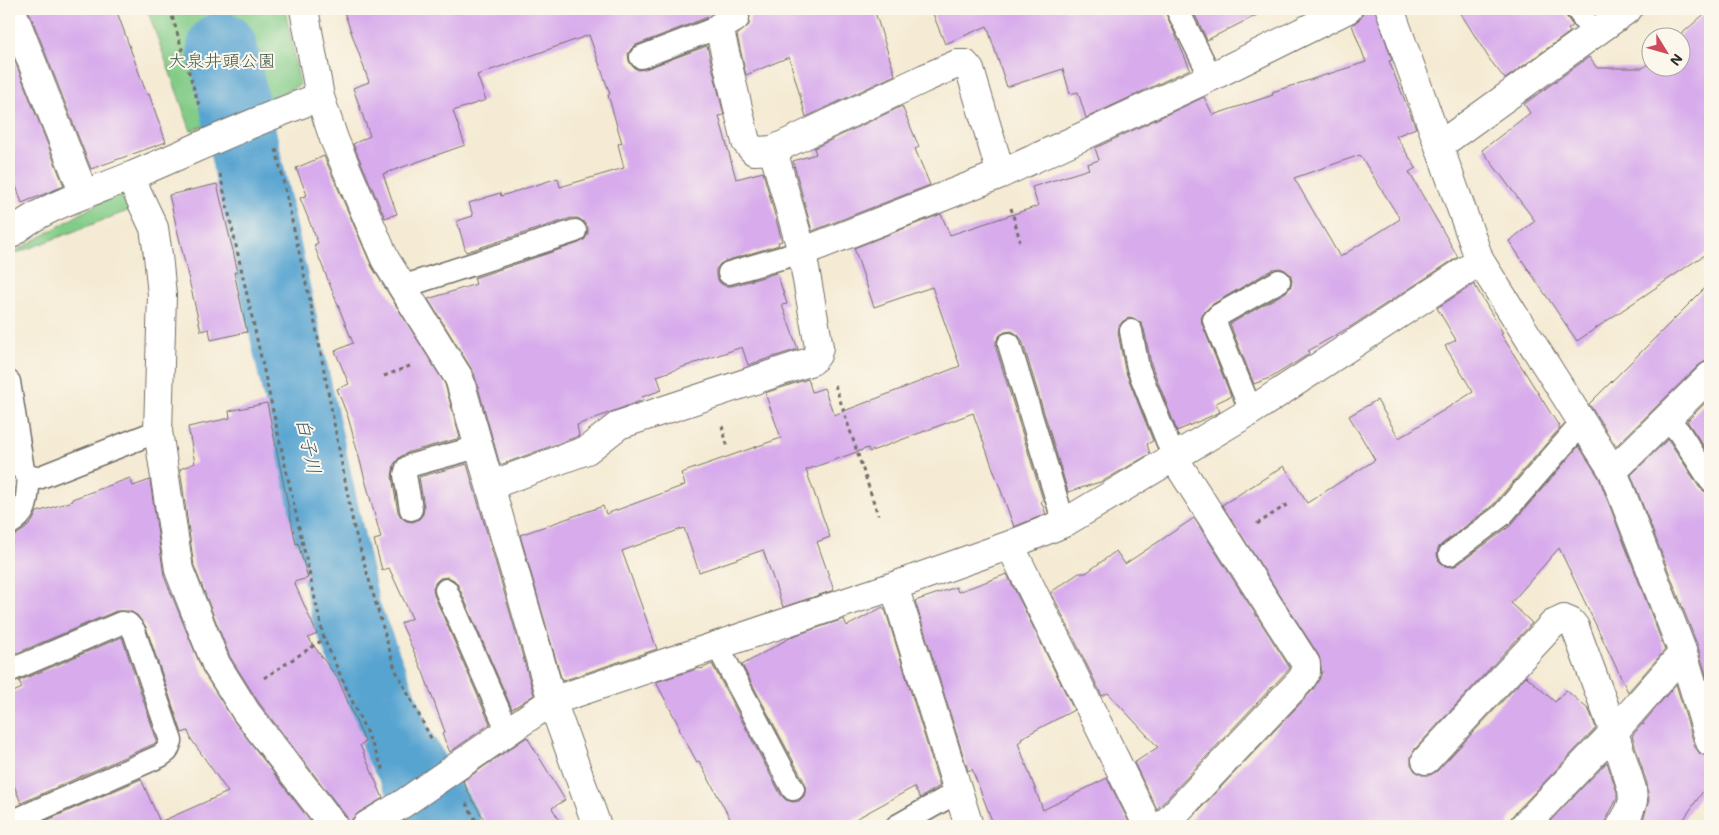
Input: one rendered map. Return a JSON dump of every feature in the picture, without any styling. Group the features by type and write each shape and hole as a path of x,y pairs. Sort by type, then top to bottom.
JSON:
{"street":[{"path":"11,9 84,194"},
{"path":"304,9 320,97 334,139 385,259 459,378 552,701 597,826"},
{"path":"802,252 1001,174 1211,77 1348,9"},
{"path":"1390,9 1480,261 1612,471 1682,653 1710,742"},
{"path":"1440,145 1593,32 1628,9"},
{"path":"726,18 746,142 754,151 764,152 773,150 925,78 957,64 965,64 970,70 1001,174"},
{"path":"9,235 28,220 84,194 130,177 265,117 320,97"},
{"path":"491,485 587,450 619,425 812,361 817,355 819,347 802,252 773,150"},
{"path":"130,177 154,228 158,255 162,295 158,431 179,570 216,664 246,712 334,826"},
{"path":"366,826 404,803 552,701 894,586 1064,524 1252,410 1480,261"},
{"path":"1612,471 1710,376"},
{"path":"1163,826 1301,680 1306,672 1306,664 1174,458"},
{"path":"1010,545 1148,826"},
{"path":"894,586 969,826"},
{"path":"1426,760 1553,624 1564,619 1571,622 1575,627 1614,732 1632,790 1633,801 1621,826"},
{"path":"1524,826 1614,732 1682,653"}],"lane":[{"path":"1176,9 1211,77"},
{"path":"1577,9 1593,32"},
{"path":"642,57 726,18"},
{"path":"402,287 575,231"},
{"path":"729,273 802,252"},
{"path":"1252,410 1214,320 1219,315 1279,281"},
{"path":"1131,331 1138,368 1174,458"},
{"path":"1009,344 1064,524"},
{"path":"9,382 24,470 29,477 25,510 20,517 9,524"},
{"path":"1667,418 1679,432 1710,480"},
{"path":"1450,554 1502,515 1582,423"},
{"path":"29,477 38,478 158,431"},
{"path":"411,510 405,475 407,468 478,447"},
{"path":"446,590 508,732"},
{"path":"9,670 122,623 128,624 134,631 171,741 167,751 160,756 9,823"},
{"path":"717,645 793,789"},
{"path":"897,826 959,791"}],"path":[{"path":"170,9 214,139 324,639 385,774 404,803"},
{"path":"265,117 316,328 354,528 395,669 448,772 479,826"},
{"path":"817,355 827,364 835,384 878,515"},
{"path":"236,695 324,639"}],"green space":[{"name":"大泉井頭公園","path":"147,9 285,9 300,85 191,131"},
{"path":"120,191 130,210 9,256 9,255"}],"building":[{"path":"28,9 116,9 166,142 91,169"},
{"path":"343,9 718,9 708,17 636,45 628,54 629,61 638,70 645,69 707,46 724,115 719,116 736,179 763,172 782,241 778,242 779,245 725,261 716,269 716,276 720,283 725,286 732,286 777,273 787,304 782,305 798,349 748,365 742,347 657,376 662,390 642,397 643,400 577,425 579,436 500,465 474,373 428,299 476,284 474,278 579,243 585,239 588,227 578,218 571,218 466,252 457,221 473,216 469,203 500,193 501,196 558,178 560,187 624,168 618,144 622,143 608,95 610,94 589,35 477,75 486,100 453,111 465,145 383,174 397,214 385,218 353,144 370,136 353,88 369,82"},
{"path":"749,9 874,9 895,75 806,117 789,57 746,75 737,35 749,25"},
{"path":"931,9 1164,9 1190,69 1086,118 1078,92 1070,94 1063,69 1007,87 987,26 945,44"},
{"path":"1192,9 1269,9 1207,40"},
{"path":"1363,9 1375,9 1392,60 1389,61 1416,128 1396,136 1416,168 1409,172 1458,257 1350,327 1308,351 1309,354 1298,361 1272,377 1254,384 1230,324 1286,292 1292,282 1291,275 1280,268 1273,269 1213,304 1201,317 1202,324 1231,396 1216,403 1220,412 1177,431 1151,364 1144,329 1141,323 1135,319 1129,318 1123,321 1119,326 1118,333 1125,370 1153,441 1147,444 1150,454 1103,481 1068,492 1022,340 1012,331 1005,332 996,341 996,348 1046,514 1014,527 973,413 869,452 868,448 806,470 830,537 817,542 834,590 783,607 763,550 699,572 684,528 622,551 657,649 562,681 520,535 603,506 606,514 685,485 681,473 781,438 765,393 808,379 812,392 824,388 834,415 960,366 932,287 874,307 854,248 941,214 950,235 1038,206 1032,187 1089,169 1087,164 1099,160 1095,148 1204,97 1213,115 1273,95 1272,92 1366,62 1352,25 1361,18","holes":["1360,155 1400,219 1340,257 1294,178"]},
{"path":"1458,9 1564,9 1566,16 1573,26 1568,29 1570,32 1505,79 1490,60"},
{"path":"1710,9 1710,251 1577,341 1509,241 1535,221 1482,150 1530,113 1524,104 1589,57 1597,68 1642,68 1642,78 1692,78 1692,28 1688,28"},
{"path":"9,46 64,186 22,203 9,166"},
{"path":"902,106 919,147 915,149 930,185 812,231 793,161 816,154 814,148"},
{"path":"324,156 372,267 445,384 460,438 409,452 400,457 394,464 392,477 398,512 406,521 413,522 419,519 423,514 424,507 419,477 467,464 534,695 512,709 458,585 448,577 440,578 433,588 434,595 490,724 450,752 442,734 445,732 423,672 401,623 412,618 389,568 382,570 374,540 381,538 348,417 337,389 349,384 335,351 353,343 314,245 318,243 300,198 307,195 296,168"},
{"path":"217,184 238,272 234,272 247,332 211,340 209,329 201,331 169,195"},
{"path":"1710,283 1710,361 1699,365 1616,446 1589,404"},
{"path":"1474,284 1503,333 1501,334 1560,428 1493,505 1438,548 1437,555 1439,561 1445,566 1452,567 1457,565 1510,526 1579,446 1599,478 1665,650 1628,692 1559,548 1511,603 1532,623 1415,749 1411,757 1411,764 1415,771 1422,775 1430,775 1437,771 1526,676 1555,702 1566,690 1589,710 1596,728 1513,815 1509,826 1184,826 1312,691 1322,672 1319,656 1222,505 1284,466 1307,503 1375,460 1349,416 1377,400 1399,438 1473,392 1445,346 1456,340 1437,308"},
{"path":"1710,398 1710,456 1687,421"},
{"path":"267,403 296,544 298,543 308,578 294,582 317,634 308,638 338,679 365,742 360,745 383,798 358,813 352,819 350,826 346,816 259,703 230,657 194,566 180,469 195,463 188,427 230,418 229,411"},
{"path":"1668,439 1699,487 1710,493 1710,689 1698,647 1631,475"},
{"path":"130,478 133,486 150,480 164,576 203,672 234,721 314,826 34,826 141,779 160,822 228,792 191,739 188,731 182,733 146,627 137,615 130,611 116,611 10,656 9,537 25,529 32,522 37,512 73,501 72,499"},
{"path":"1194,518 1290,668 1157,809 1134,763 1158,747 1108,693 1102,696 1051,592 1079,573 1086,573 1116,551 1125,564"},
{"path":"1007,574 1074,710 1021,738 1022,740 1018,743 1043,810 1107,778 1131,826 994,826 972,769 968,771 915,601 956,587 958,592"},
{"path":"883,607 940,786 920,798 914,787 843,826 734,826 699,761 697,762 679,729 656,682 712,664 781,795 786,800 799,801 804,796 805,783 742,665 793,636 844,619 847,626"},
{"path":"122,637 157,741 156,743 21,803 9,773 9,694 22,688 19,681"},
{"path":"1676,684 1695,747 1700,754 1710,757 1710,781 1679,826 1639,826 1649,800 1647,784 1632,736 1642,724 1644,725 1643,723"},
{"path":"527,737 565,800 552,808 563,826 488,826 463,781"},
{"path":"1607,762 1617,792 1617,799 1605,826 1545,826"}],"waterway":[{"name":"白子川","path":"222,47 346,612 398,744 446,826"}]}
